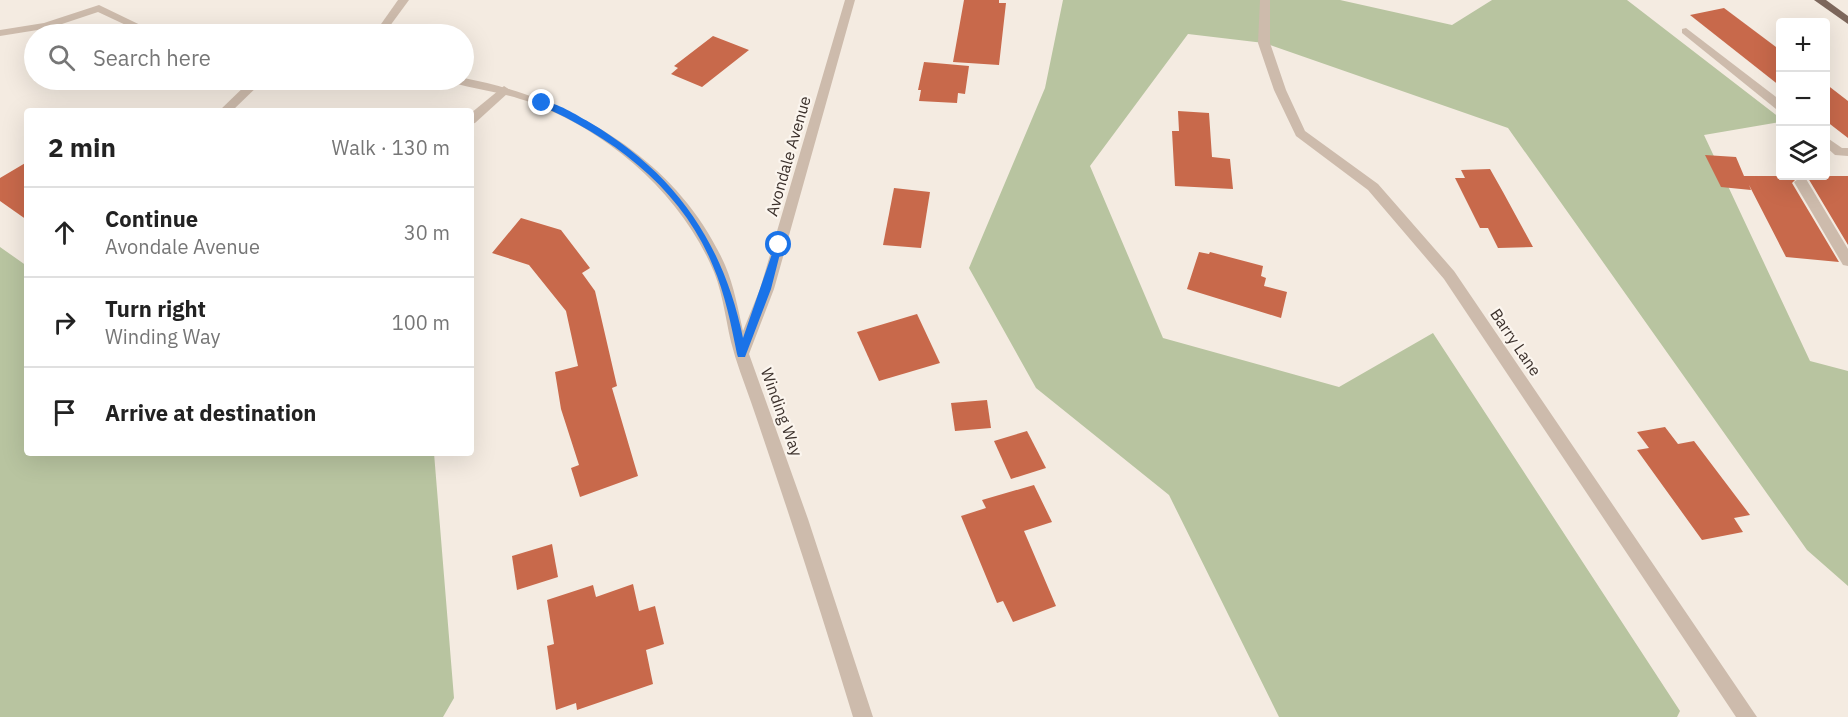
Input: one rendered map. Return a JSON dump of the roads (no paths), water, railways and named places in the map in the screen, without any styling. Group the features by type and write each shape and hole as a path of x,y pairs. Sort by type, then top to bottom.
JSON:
{"main road":[{"path":"1819,0 1848,21"}],"street":[{"path":"386,24 404,0"},
{"name":"Avondale Avenue","path":"742,354 767,289 850,0"},
{"name":"Barry Lane","path":"1265,0 1264,43 1280,90 1300,134 1373,188 1449,276 1747,717"},
{"path":"51,24 98,4 135,24"},
{"path":"0,33 24,29"},
{"path":"1686,31 1776,102"},
{"name":"Winding Way","path":"474,84 504,90 574,117 610,138 643,164 672,193 696,226 717,264 732,307 742,354 796,505 863,717"},
{"path":"228,108 247,90"},
{"path":"474,117 504,90"},
{"path":"1830,144 1839,152 1848,152"},
{"path":"1802,182 1848,261"}]}
